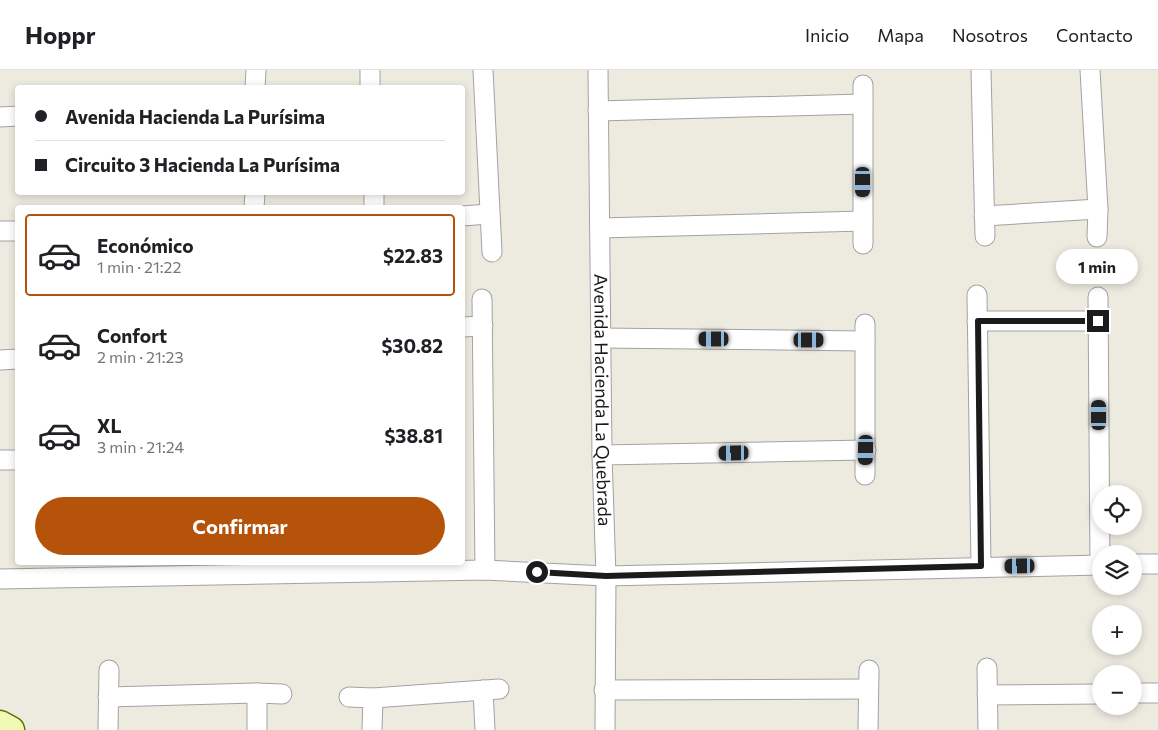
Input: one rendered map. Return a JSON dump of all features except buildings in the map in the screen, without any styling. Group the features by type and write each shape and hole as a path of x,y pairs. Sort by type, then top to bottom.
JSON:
{"street":[{"path":"256,70 256,85"},
{"path":"370,70 370,85"},
{"path":"483,70 492,252"},
{"name":"Avenida Hacienda La Quebrada","path":"598,70 602,455 606,576 605,730"},
{"path":"981,70 985,236"},
{"path":"1090,70 1098,209 1097,237"},
{"path":"863,85 863,244"},
{"path":"598,111 863,104"},
{"path":"0,117 15,116"},
{"path":"984,216 1098,209"},
{"path":"465,216 489,214"},
{"path":"600,228 863,221"},
{"path":"0,232 15,231"},
{"path":"977,296 981,566"},
{"path":"1098,297 1100,545"},
{"path":"482,298 485,570"},
{"path":"978,321 1098,321"},
{"path":"465,327 483,326"},
{"path":"601,338 865,333 865,476"},
{"path":"0,360 15,359"},
{"path":"602,455 866,450"},
{"path":"0,460 15,460"},
{"path":"1142,564 1158,564"},
{"path":"0,579 372,567 606,576 981,566 1092,565"},
{"path":"987,668 988,730"},
{"path":"108,730 109,670"},
{"path":"868,730 869,670"},
{"path":"349,697 373,698 491,689 485,730"},
{"path":"604,690 868,690"},
{"path":"257,693 257,730"},
{"path":"1142,694 1158,693"},
{"path":"108,697 282,694"},
{"path":"987,695 1092,694"},
{"path":"372,730 373,698"},
{"path":"0,724 11,730"}],"route":[{"path":"537,572 606,576 981,566 978,321 1098,321"}]}
